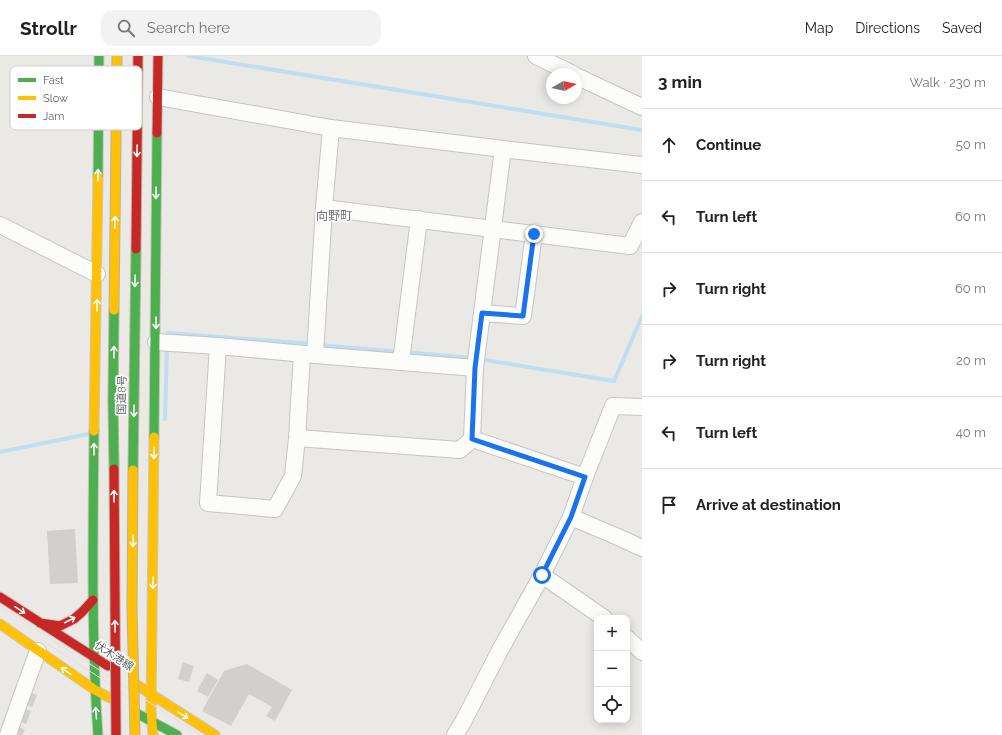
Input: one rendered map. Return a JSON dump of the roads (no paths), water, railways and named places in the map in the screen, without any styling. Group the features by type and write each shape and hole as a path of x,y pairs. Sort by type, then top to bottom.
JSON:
{"main road":[{"path":"99,56 99,66"},
{"name":"国道8号","path":"117,56 117,66"},
{"name":"国道8号","path":"138,56 138,66"},
{"path":"153,735 151,695 158,56"},
{"path":"98,130 93,600 95,690 98,735"},
{"name":"国道8号","path":"116,130 113,400 116,735"},
{"name":"国道8号","path":"135,735 132,608 137,130"},
{"name":"伏木港線","path":"0,596 215,735"},
{"path":"40,623 60,626 74,619 93,600"},
{"path":"0,624 95,690 176,735"}],"street":[{"path":"536,56 561,68"},
{"path":"582,79 642,107"},
{"path":"158,97 331,128 642,165"},
{"path":"218,346 208,503 275,509 292,476 309,355 331,128"},
{"path":"297,438 460,450 472,439 476,360 503,149"},
{"path":"324,208 630,246 642,222"},
{"path":"402,356 419,219"},
{"path":"0,225 97,274"},
{"path":"482,313 523,316 534,234"},
{"path":"156,342 218,346 309,355 402,356 476,360"},
{"path":"455,735 542,575 571,517 613,406 642,407"},
{"path":"472,439 585,477"},
{"path":"571,517 618,536 642,548"},
{"path":"542,575 600,615"},
{"path":"630,641 642,652"},
{"path":"8,735 38,651"}],"waterway":[{"path":"189,56 642,130"},
{"path":"479,359 614,381 642,316"},
{"path":"168,339 168,333 313,344"},
{"path":"320,345 399,352"},
{"path":"165,419 167,346"},
{"path":"405,352 472,358"},
{"path":"0,452 88,434"}],"tram line":[{"path":"0,606 200,735"},
{"path":"48,644 125,694"}],"district":[{"name":"向野町","path":"334,216"}]}
